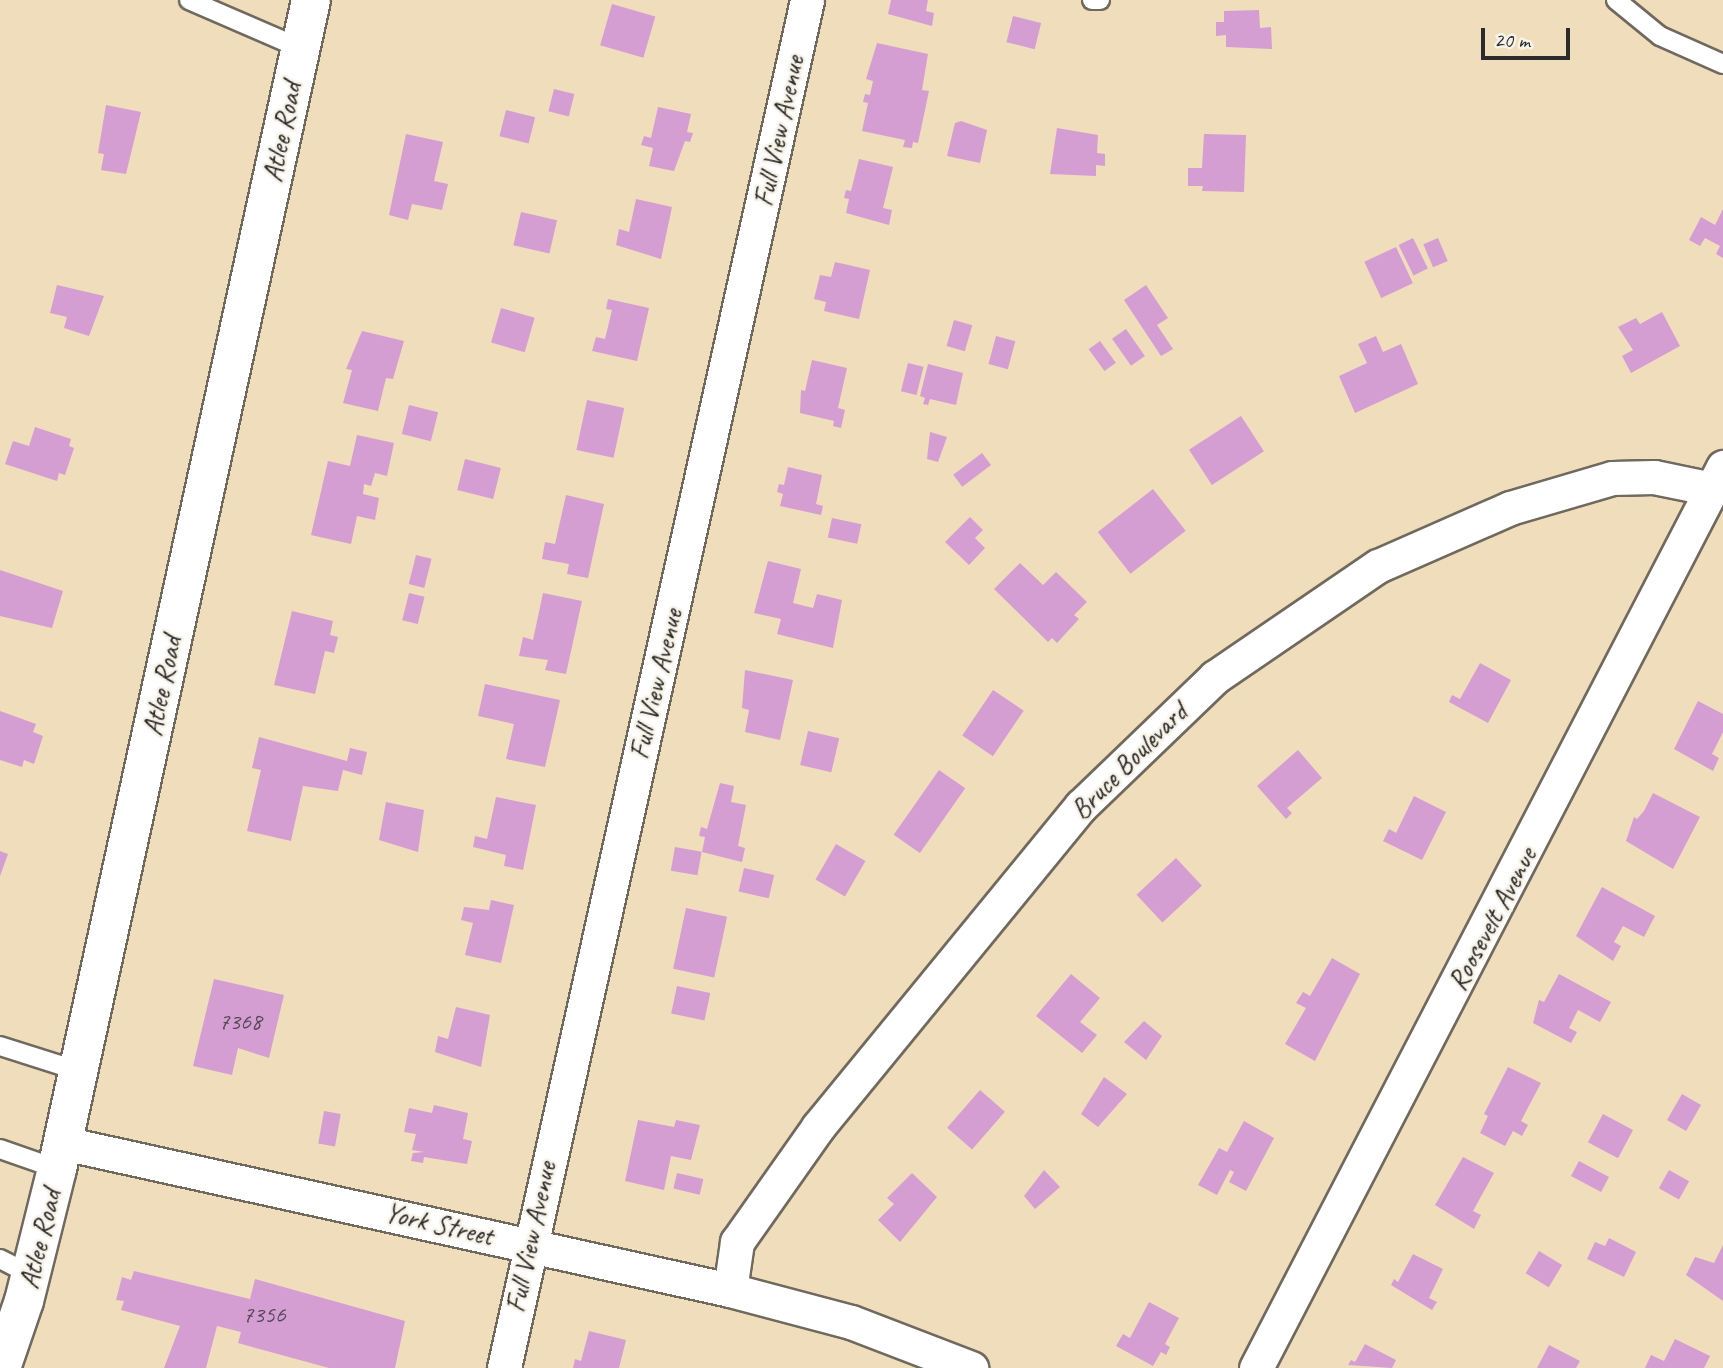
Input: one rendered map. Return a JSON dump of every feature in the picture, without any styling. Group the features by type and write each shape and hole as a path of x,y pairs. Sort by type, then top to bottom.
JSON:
{"main road":[{"name":"Atlee Road","path":"1,1368 16,1267 60,1156 311,0"}],"street":[{"name":"Full View Avenue","path":"504,1368 529,1245 807,0"},
{"name":"Bruce Boulevard","path":"730,1290 737,1242 818,1127 1081,806 1215,677 1378,566 1510,508 1612,478 1718,478"},
{"name":"Roosevelt Avenue","path":"1256,1368 1718,478"},
{"name":"York Street","path":"60,1156 529,1245 730,1290 851,1322 971,1368"}],"lane":[{"path":"189,0 300,48"},
{"path":"1092,0 1100,0"},
{"path":"1616,0 1660,36 1723,64"},
{"path":"0,1046 79,1071"},
{"path":"0,1149 60,1156"}],"building":[{"path":"891,0 928,0 926,11 934,13 932,26 888,14"},
{"path":"612,4 655,16 643,58 600,45"},
{"path":"1259,10 1260,28 1271,27 1272,49 1226,47 1226,35 1216,36 1216,22 1224,22 1224,11"},
{"path":"1013,16 1041,23 1035,49 1006,42"},
{"path":"877,43 928,54 922,90 929,91 918,143 913,142 912,148 903,147 905,140 862,131 868,103 863,102 865,94 870,95 873,81 866,79"},
{"path":"554,89 574,94 569,116 548,111"},
{"path":"106,105 141,112 126,174 101,170 104,154 98,153"},
{"path":"658,107 691,114 687,132 693,133 690,142 685,141 674,171 649,166 653,148 641,145 644,136 651,138"},
{"path":"506,110 535,117 529,143 499,136"},
{"path":"961,121 987,130 980,163 947,156 955,123"},
{"path":"1057,128 1098,135 1097,153 1105,154 1105,166 1096,165 1096,176 1050,174"},
{"path":"406,134 443,142 434,181 448,184 442,210 412,204 408,220 389,215"},
{"path":"1204,134 1246,135 1244,192 1202,191 1203,186 1188,186 1188,168 1202,168"},
{"path":"859,159 893,167 883,208 892,210 889,225 846,213 849,199 844,198 846,190 851,191"},
{"path":"636,199 672,207 661,259 616,245 619,229 629,232"},
{"path":"1723,209 1723,258 1716,254 1720,246 1705,238 1700,246 1689,240 1701,217 1715,225"},
{"path":"521,212 557,220 549,253 513,245"},
{"path":"1413,238 1428,269 1414,276 1399,245"},
{"path":"1438,238 1448,261 1433,267 1423,244"},
{"path":"1396,247 1413,283 1381,298 1364,262"},
{"path":"835,262 870,270 859,319 824,311 826,302 814,299 820,275 831,277"},
{"path":"57,285 104,296 89,336 64,328 67,317 50,313"},
{"path":"1146,285 1168,318 1157,325 1173,349 1161,356 1124,300"},
{"path":"608,299 649,308 637,361 592,351 596,337 605,339 612,310 606,309"},
{"path":"501,308 535,318 525,352 491,343"},
{"path":"1662,312 1680,346 1631,373 1622,356 1633,350 1618,327 1636,318 1640,324"},
{"path":"954,320 972,325 965,351 947,346"},
{"path":"1126,329 1145,356 1131,366 1112,339"},
{"path":"362,331 404,341 393,379 386,378 378,411 343,403 352,370 346,369"},
{"path":"996,336 1015,341 1008,369 988,364"},
{"path":"1376,336 1383,352 1401,344 1418,384 1355,413 1339,376 1367,363 1358,344"},
{"path":"1100,341 1116,363 1105,371 1089,349"},
{"path":"812,360 847,368 838,408 845,410 841,428 833,426 834,421 800,413 801,390 805,391"},
{"path":"908,363 924,367 917,395 901,391"},
{"path":"928,364 963,373 956,405 930,399 928,405 923,404 925,398 920,396"},
{"path":"587,400 624,408 614,458 576,450"},
{"path":"409,405 438,412 431,441 402,434"},
{"path":"1241,416 1264,451 1212,485 1189,450"},
{"path":"35,427 71,439 69,446 74,448 65,475 59,473 57,481 5,464 13,441 29,446"},
{"path":"930,432 947,437 938,462 927,459"},
{"path":"357,435 394,443 387,476 375,473 371,486 364,484 363,494 379,498 375,520 357,516 351,544 311,535 328,461 350,466"},
{"path":"982,453 991,465 962,487 953,475"},
{"path":"465,459 501,468 493,499 457,490"},
{"path":"788,467 822,475 816,504 823,506 821,515 780,506 783,494 777,492 779,484 784,485"},
{"path":"1153,489 1186,531 1130,574 1098,532"},
{"path":"566,495 604,504 588,578 567,574 569,564 542,559 545,542 555,544"},
{"path":"970,517 983,530 975,538 985,548 969,565 945,542"},
{"path":"832,518 861,524 857,544 828,538"},
{"path":"416,555 432,559 424,588 409,584"},
{"path":"768,561 801,569 793,603 813,608 817,594 842,600 833,648 777,634 781,619 754,613"},
{"path":"1020,563 1043,585 1056,572 1087,602 1074,615 1079,619 1057,643 1052,638 1048,642 994,589"},
{"path":"0,570 63,591 52,628 0,616"},
{"path":"409,593 425,597 418,624 402,620"},
{"path":"543,593 582,601 566,674 545,670 548,660 519,656 523,637 533,640"},
{"path":"292,611 333,621 330,635 338,637 334,653 325,651 315,694 274,685"},
{"path":"1480,663 1511,680 1488,723 1449,702 1452,695 1460,699"},
{"path":"745,670 793,680 780,740 745,732 749,710 742,708"},
{"path":"485,684 560,700 545,767 506,759 514,724 478,716"},
{"path":"993,690 1024,711 993,756 962,736"},
{"path":"1698,701 1723,714 1723,732 1712,754 1719,758 1713,771 1674,749"},
{"path":"0,711 36,724 33,732 43,736 34,764 24,760 22,767 0,760"},
{"path":"808,731 839,738 831,772 800,765"},
{"path":"259,737 347,761 350,748 367,752 362,775 343,770 338,791 303,786 291,841 247,831 261,770 252,768"},
{"path":"1298,750 1322,778 1287,808 1292,813 1286,819 1257,786"},
{"path":"939,770 965,788 920,853 894,835"},
{"path":"720,783 734,786 731,802 746,805 738,846 745,848 742,862 702,852 705,837 699,836 701,827 707,829"},
{"path":"1653,793 1700,817 1673,869 1626,841 1634,817 1637,819 1644,811"},
{"path":"1414,796 1446,812 1422,860 1383,841 1389,829 1396,833"},
{"path":"496,797 536,805 523,870 504,866 506,855 473,847 475,836 487,839"},
{"path":"386,802 424,810 418,852 379,840"},
{"path":"836,844 865,861 845,897 816,880"},
{"path":"675,847 702,852 697,875 671,871"},
{"path":"0,851 8,854 0,876"},
{"path":"1176,858 1202,886 1162,923 1137,895"},
{"path":"744,868 774,875 769,898 739,891"},
{"path":"1602,887 1655,916 1644,937 1623,926 1614,942 1621,946 1613,961 1576,936"},
{"path":"491,900 514,905 501,963 465,955 473,923 461,920 464,907 489,910"},
{"path":"686,908 727,917 714,977 673,969"},
{"path":"1332,958 1360,974 1315,1061 1285,1044 1306,1008 1296,1003 1303,992 1310,996"},
{"path":"1071,974 1100,998 1080,1022 1097,1035 1082,1053 1036,1016"},
{"path":"1559,974 1611,1002 1600,1022 1578,1010 1569,1028 1577,1032 1571,1043 1533,1023 1539,1000 1544,1002"},
{"path":"214,979 284,995 269,1058 238,1048 232,1075 193,1066"},
{"path":"677,986 710,993 704,1020 671,1013"},
{"path":"456,1007 490,1015 481,1067 435,1052 438,1036 448,1039"},
{"path":"1144,1021 1162,1036 1146,1060 1124,1042"},
{"path":"1508,1067 1541,1083 1521,1121 1528,1125 1522,1136 1513,1131 1505,1146 1480,1133 1488,1116 1484,1114"},
{"path":"1104,1077 1127,1094 1098,1127 1081,1114"},
{"path":"980,1090 1005,1112 972,1149 947,1128"},
{"path":"1682,1094 1701,1105 1686,1131 1667,1120"},
{"path":"434,1105 468,1113 463,1139 472,1141 467,1164 424,1157 423,1163 411,1161 413,1153 424,1152 412,1150 416,1134 404,1132 409,1108 432,1113"},
{"path":"324,1111 341,1114 335,1146 318,1143"},
{"path":"1603,1114 1633,1130 1618,1158 1588,1142"},
{"path":"638,1120 674,1127 676,1120 700,1125 691,1160 671,1156 664,1190 625,1181"},
{"path":"1244,1121 1274,1138 1246,1191 1229,1182 1234,1172 1230,1170 1217,1195 1198,1185 1219,1148 1227,1152"},
{"path":"1463,1157 1494,1173 1473,1211 1481,1215 1474,1229 1435,1205"},
{"path":"1579,1161 1609,1177 1601,1192 1571,1176"},
{"path":"1044,1170 1060,1187 1035,1209 1024,1196"},
{"path":"1669,1170 1689,1181 1679,1200 1659,1188"},
{"path":"677,1173 703,1179 700,1195 673,1189"},
{"path":"912,1173 937,1197 900,1242 878,1220 894,1204 887,1198"},
{"path":"1609,1238 1636,1252 1624,1277 1587,1259 1595,1242 1605,1246"},
{"path":"1723,1245 1723,1301 1686,1275 1695,1257 1714,1263"},
{"path":"1539,1251 1562,1265 1549,1287 1526,1273"},
{"path":"1413,1254 1443,1269 1429,1298 1437,1302 1432,1310 1391,1285 1394,1279 1398,1282"},
{"path":"134,1271 250,1299 255,1279 405,1321 395,1368 329,1368 238,1343 241,1332 217,1326 206,1368 164,1368 180,1326 121,1310 124,1301 116,1300 122,1277 131,1280"},
{"path":"1149,1302 1179,1318 1165,1344 1170,1347 1166,1355 1161,1352 1153,1366 1116,1346 1123,1334 1130,1338"},
{"path":"589,1331 626,1340 619,1368 573,1368 575,1359 581,1361"},
{"path":"1675,1339 1710,1356 1704,1368 1645,1368 1651,1355 1664,1361"},
{"path":"1365,1344 1396,1360 1392,1368 1348,1365 1351,1360 1355,1362"},
{"path":"1549,1345 1580,1361 1576,1368 1537,1368"}]}
